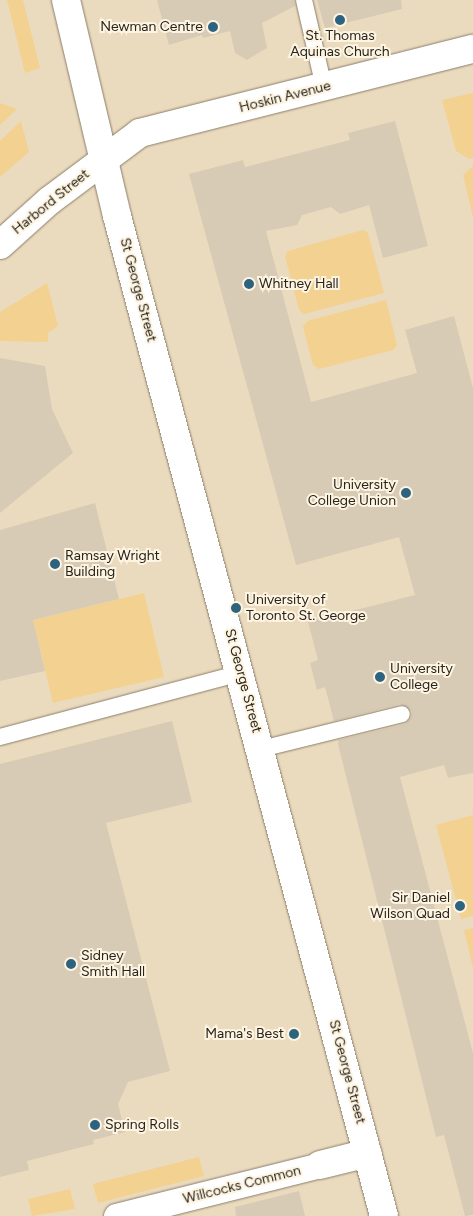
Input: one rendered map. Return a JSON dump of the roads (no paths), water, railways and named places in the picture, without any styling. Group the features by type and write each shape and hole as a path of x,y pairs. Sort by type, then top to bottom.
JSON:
{"street":[{"name":"St George Street","path":"66,0 104,160 384,1216"},
{"name":"Hoskin Avenue","path":"104,160 140,134 473,49"},
{"name":"Harbord Street","path":"0,245 49,201 104,160"},
{"name":"Willcocks Common","path":"116,1216 368,1153"}],"lane":[{"path":"304,0 324,87"},
{"path":"0,737 240,672"},
{"path":"261,749 402,714"}],"place":[{"name":"St. Thomas Aquinas Church","path":"340,20"},
{"name":"Newman Centre","path":"213,27"},
{"name":"Whitney Hall","path":"249,284"},
{"name":"University College Union","path":"406,493"},
{"name":"Ramsay Wright Building","path":"55,564"},
{"name":"University of Toronto St. George","path":"236,608"},
{"name":"University College","path":"380,677"},
{"name":"Sir Daniel Wilson Quad","path":"460,906"},
{"name":"Sidney Smith Hall","path":"71,964"},
{"name":"Mama's Best","path":"294,1034"},
{"name":"Spring Rolls","path":"95,1125"}]}
